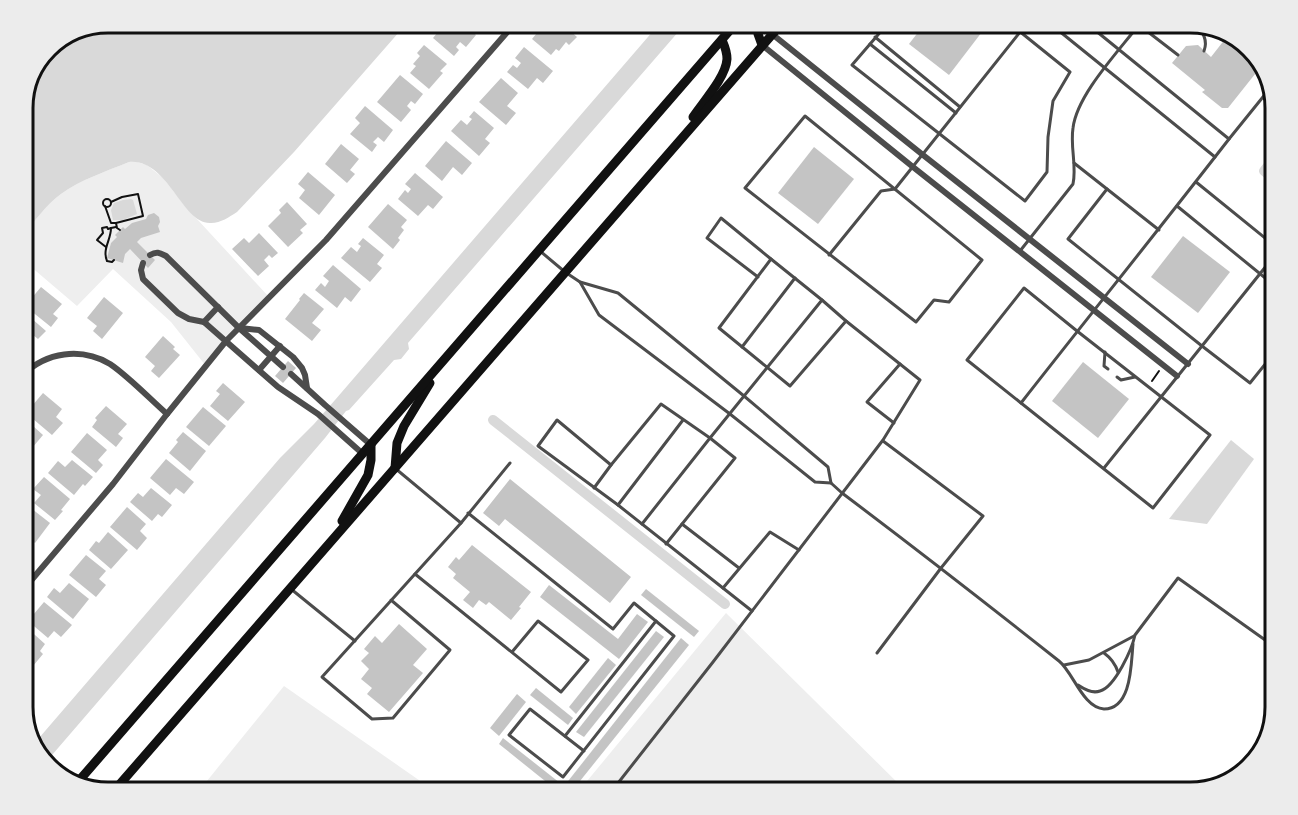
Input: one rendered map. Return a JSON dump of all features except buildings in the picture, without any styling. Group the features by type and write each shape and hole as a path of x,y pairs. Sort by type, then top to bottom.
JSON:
{"main road":[{"path":"81,777 728,33"},
{"path":"758,33 762,45"},
{"path":"121,782 772,34"},
{"path":"668,154 721,76 727,62 727,50 722,40"},
{"path":"395,468 397,443 404,426 446,358"},
{"path":"333,539 368,475 371,445"}],"street":[{"path":"33,578 113,484 226,341 326,240 506,33"},
{"path":"772,34 1188,364"},
{"path":"762,45 1178,376"},
{"path":"827,98 837,86"},
{"path":"150,255 159,252 166,256 239,328 283,366"},
{"path":"143,263 141,270 143,279 178,313 189,320 204,322 278,387 318,414 363,454"},
{"path":"204,322 218,307"},
{"path":"239,328 248,327 259,330 279,346 302,368 308,389"},
{"path":"259,370 279,346"},
{"path":"33,367 47,358 73,353 99,359 111,365 167,414"},
{"path":"291,374 371,445"}],"lane":[{"path":"878,33 852,65 1025,201 1047,171 1048,137 1053,101 1070,72 1021,33"},
{"path":"829,255 881,192 895,189 1019,33"},
{"path":"1062,33 1215,157"},
{"path":"1098,33 1228,139"},
{"path":"1020,251 1073,184 1075,173 1072,143 1077,111 1086,94 1133,33"},
{"path":"1151,33 1178,55"},
{"path":"1203,35 1206,45 1204,51"},
{"path":"875,37 960,107"},
{"path":"870,44 956,113"},
{"path":"1021,404 1264,96"},
{"path":"806,116 895,189 982,260 949,302 934,300 916,322 746,188 806,116"},
{"path":"1074,164 1159,230"},
{"path":"1196,182 1265,238"},
{"path":"1107,189 1068,239 1250,383 1265,364"},
{"path":"1177,206 1265,277"},
{"path":"619,782 752,612 882,440 920,380 721,218 707,238 758,277"},
{"path":"540,251 580,282 618,293 744,396 828,467 831,483 842,493 1064,665 1091,705 1104,709 1117,705 1124,695 1130,678 1133,644"},
{"path":"771,259 719,328 767,368 790,386 846,321"},
{"path":"1103,469 1265,267"},
{"path":"742,347 795,278"},
{"path":"580,282 599,315 730,414 814,482 831,483"},
{"path":"1024,288 1105,352 1210,435 1154,508 967,360 1024,288"},
{"path":"642,524 822,300"},
{"path":"1105,352 1104,366 1108,369"},
{"path":"894,423 867,402 900,364"},
{"path":"1117,377 1121,380 1135,376"},
{"path":"594,488 661,404 710,438 735,458 666,544"},
{"path":"611,465 557,420 538,446 642,524 752,612"},
{"path":"618,506 683,420"},
{"path":"877,653 983,516 882,440"},
{"path":"391,600 450,650 393,718 372,720 322,677 355,641 391,600 461,523 510,463"},
{"path":"395,468 461,523"},
{"path":"468,513 614,629 634,603 674,636 564,777 509,735 530,709 584,751"},
{"path":"682,524 739,568"},
{"path":"722,588 770,532 799,549"},
{"path":"415,574 561,692 588,660 538,621 512,652"},
{"path":"1076,684 1092,692 1101,691 1113,681 1136,635 1178,578 1265,640"},
{"path":"290,588 355,641"},
{"path":"565,736 656,621"},
{"path":"1064,665 1089,660 1136,635"},
{"path":"1103,652 1116,664 1118,672"}],"path":[{"path":"105,206 122,197 138,194 143,216 108,229 107,227 102,228 103,233 97,240 106,247"},
{"path":"111,202 108,199 103,203 111,223 120,230"},
{"path":"111,228 105,256 107,261 114,260"},
{"path":"1152,382 1159,371"}],"shaded area":[{"path":"108,33 398,33 294,152 237,212 222,221 211,223 201,221 191,214 154,170 143,164 129,162 68,189 46,208 33,223 34,93 46,66 55,55 79,39 93,34"},
{"path":"651,33 677,33 408,343 409,349 401,359 394,360 346,411 52,756 40,737 280,458 335,400"},
{"path":"134,161 147,165 163,178 185,206 269,297 206,366 171,322 113,269 77,306 33,269 33,223 41,213 68,189"},
{"path":"131,199 137,214 123,220 113,220 111,210 114,203"},
{"path":"1231,440 1254,459 1207,524 1169,519"},
{"path":"726,613 897,782 586,782"},
{"path":"284,686 422,782 206,782"}],"waterway":[{"path":"493,420 725,604"}]}
